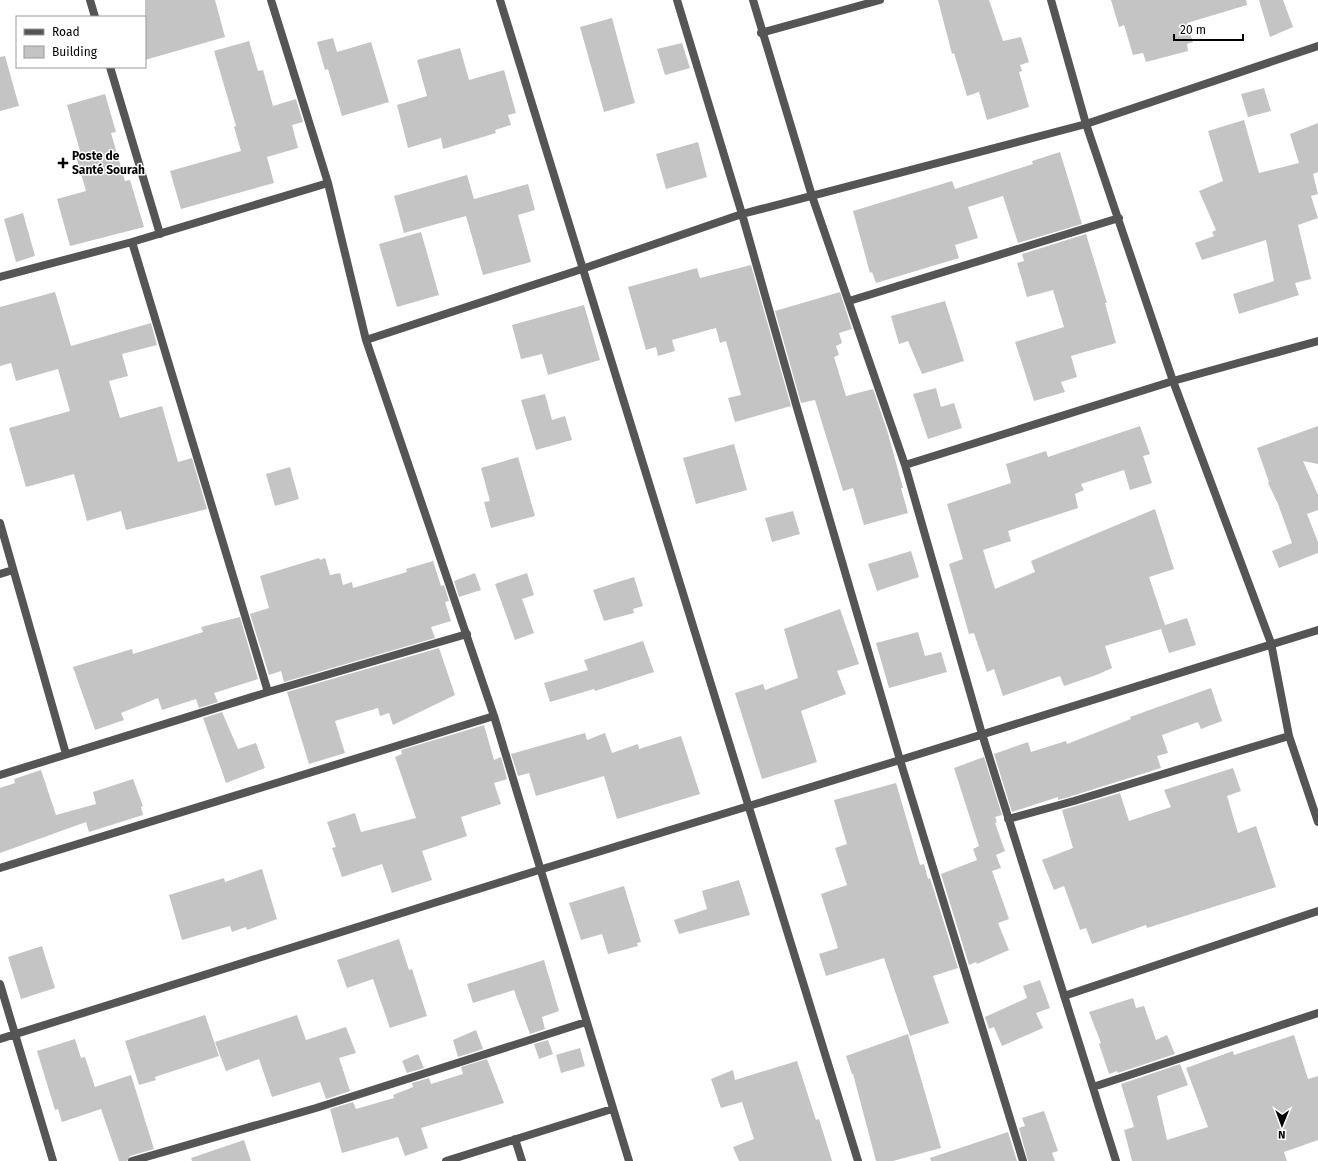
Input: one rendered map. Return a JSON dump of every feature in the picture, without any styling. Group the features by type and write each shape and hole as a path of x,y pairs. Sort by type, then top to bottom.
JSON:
{"street":[{"path":"90,0 95,16"},
{"path":"271,0 328,184 366,340 494,716 539,870 629,1161"},
{"path":"500,0 582,269 750,806 858,1161"},
{"path":"677,0 742,214 900,760 1023,1161"},
{"path":"753,0 761,32 812,196 905,465 982,734 1116,1161"},
{"path":"761,32 880,0"},
{"path":"1051,0 1086,124 1173,381 1271,643 1289,736 1318,822"},
{"path":"366,340 582,269 742,214 1086,124 1318,46"},
{"path":"110,68 160,234"},
{"path":"0,277 132,242 328,184"},
{"path":"849,301 1119,218"},
{"path":"132,242 268,692"},
{"path":"905,465 1173,381 1318,341"},
{"path":"0,523 66,754"},
{"path":"0,574 13,570"},
{"path":"0,1039 539,870 900,760 1271,643 1318,630"},
{"path":"0,775 268,692 467,634"},
{"path":"0,868 494,716"},
{"path":"1008,819 1074,801 1289,736"},
{"path":"1064,996 1318,911"},
{"path":"0,984 53,1161"},
{"path":"1093,1087 1318,1013"},
{"path":"132,1161 316,1108 586,1022"},
{"path":"446,1161 612,1109"},
{"path":"515,1139 522,1161"}],"building":[{"path":"145,0 215,0 225,37 146,60"},
{"path":"938,0 989,0 1003,41 1021,37 1029,62 1020,65 1022,71 1019,72 1029,107 987,120 979,92 967,96 954,53 952,54"},
{"path":"1111,0 1246,0 1247,5 1187,23 1193,42 1187,44 1188,51 1146,62 1143,53 1133,55 1124,25 1119,27"},
{"path":"1259,0 1283,0 1293,27 1270,37"},
{"path":"612,18 635,103 604,112 580,27"},
{"path":"333,38 337,52 371,42 389,102 342,116 328,69 325,70 317,42"},
{"path":"249,41 258,71 263,70 273,106 296,99 303,122 292,125 298,148 267,157 274,183 181,209 170,171 241,151 234,127 236,126 214,51"},
{"path":"682,43 690,68 665,75 657,49"},
{"path":"460,48 469,80 504,70 516,113 508,115 511,125 495,130 496,133 443,149 441,138 408,148 397,105 427,96 417,60"},
{"path":"5,56 19,106 0,111 0,57"},
{"path":"1264,88 1271,111 1248,117 1241,94"},
{"path":"105,94 116,132 111,133 125,181 130,180 144,227 70,246 57,199 86,191 75,153 80,151 67,105"},
{"path":"1244,120 1259,173 1299,163 1290,134 1318,123 1318,172 1313,174 1318,194 1311,196 1318,218 1298,225 1311,279 1295,283 1299,295 1239,314 1233,294 1274,281 1266,240 1202,260 1195,243 1214,236 1212,232 1216,230 1199,191 1223,181 1208,131"},
{"path":"698,142 707,177 666,189 656,154"},
{"path":"1060,152 1082,224 1018,243 1003,196 968,207 978,238 955,245 959,258 876,283 872,272 870,273 853,211 952,181 955,189 1033,164 1032,161"},
{"path":"467,175 474,199 528,184 535,210 518,215 531,262 483,275 466,216 404,233 394,196"},
{"path":"23,213 35,256 16,262 4,219"},
{"path":"421,232 439,295 397,307 379,244"},
{"path":"1086,234 1107,303 1105,303 1116,343 1071,356 1077,377 1061,382 1065,392 1034,401 1015,342 1064,327 1053,290 1027,297 1017,263 1024,261 1022,254"},
{"path":"751,265 791,406 735,422 728,398 741,395 726,341 720,343 716,328 672,340 675,351 658,356 656,347 646,350 628,287 697,268 700,278"},
{"path":"55,292 71,346 151,323 157,345 122,354 128,376 109,381 120,418 162,406 178,462 192,458 207,509 126,530 121,511 87,521 74,474 26,487 9,428 70,411 58,369 16,381 11,363 0,366 0,307"},
{"path":"840,292 852,329 839,333 842,343 836,346 839,355 834,357 846,396 873,389 887,430 903,488 901,488 908,513 864,525 853,488 843,491 815,400 801,403 775,311"},
{"path":"945,301 964,361 922,374 908,341 899,344 891,316"},
{"path":"584,305 600,360 548,375 542,354 521,359 512,325"},
{"path":"936,388 941,407 954,403 962,428 928,439 913,394"},
{"path":"545,394 552,420 565,416 572,440 536,450 521,400"},
{"path":"1140,426 1150,454 1143,456 1152,483 1130,490 1124,470 1081,484 1084,490 1075,494 1078,508 1008,531 1011,541 983,550 995,589 1035,572 1031,561 1155,509 1174,569 1149,577 1165,625 1187,618 1196,645 1169,653 1161,629 1105,646 1112,668 1099,674 1064,686 1060,676 1003,696 994,669 987,672 974,633 969,634 949,564 963,559 947,504 1011,483 1006,464 1046,451 1048,457"},
{"path":"1318,426 1318,464 1303,461 1318,495 1318,510 1307,514 1318,542 1318,553 1279,568 1272,551 1292,543 1278,504 1268,483 1269,482 1257,448"},
{"path":"734,444 747,490 696,504 683,458"},
{"path":"518,457 535,516 491,528 484,502 490,501 481,468"},
{"path":"290,467 299,499 275,506 266,474"},
{"path":"793,511 800,534 772,542 765,518"},
{"path":"911,551 919,577 877,591 868,564"},
{"path":"319,558 320,560 325,558 330,575 340,573 343,585 352,582 353,588 407,572 406,569 433,561 441,586 444,585 449,601 445,602 451,621 431,627 435,638 284,682 281,671 269,675 250,614 269,608 260,576"},
{"path":"475,573 481,590 459,597 454,581"},
{"path":"527,573 534,595 522,599 534,633 515,640 495,584"},
{"path":"634,577 643,606 633,609 634,613 604,621 593,590"},
{"path":"840,609 859,664 837,671 846,694 801,711 817,762 762,779 735,693 763,684 765,690 798,678 784,629"},
{"path":"240,617 258,679 214,693 218,702 199,708 196,699 162,710 158,698 121,713 124,720 95,730 73,667 132,649 133,654 203,632 201,627"},
{"path":"918,632 925,656 941,652 947,672 889,688 876,643"},
{"path":"643,641 654,672 595,691 594,689 550,702 544,683 588,670 584,660"},
{"path":"439,648 455,695 393,725 389,713 380,716 378,708 335,721 345,753 309,764 287,692"},
{"path":"1211,688 1222,721 1201,729 1198,722 1162,735 1168,753 1157,756 1161,768 1072,796 1058,800 1058,797 1012,812 994,754 1028,742 1031,752 1066,741 1067,744 1131,719 1130,717"},
{"path":"222,712 238,749 256,743 265,768 226,783 203,718"},
{"path":"484,725 494,760 501,757 507,779 494,783 501,804 461,817 467,836 422,851 432,880 392,893 382,864 342,877 332,848 336,847 327,822 355,813 361,832 416,818 395,757 402,754 401,750"},
{"path":"585,733 587,740 605,733 612,753 638,744 639,749 681,736 700,794 617,819 604,776 536,796 529,773 518,776 511,754"},
{"path":"984,757 1002,815 995,817 997,822 995,823 1005,851 996,855 1001,868 992,871 1009,919 998,923 1009,950 977,964 976,962 969,965 941,874 977,860 973,849 979,846 954,768"},
{"path":"1233,768 1241,791 1227,796 1238,833 1256,826 1276,887 1147,928 1146,925 1092,944 1086,928 1080,930 1064,886 1054,890 1042,860 1073,848 1062,810 1120,793 1129,821 1171,807 1164,790"},
{"path":"41,770 56,815 96,804 93,792 133,779 143,806 141,807 143,815 89,832 86,822 0,853 0,788 15,783 14,779"},
{"path":"896,783 920,865 924,864 928,879 930,878 958,968 933,976 949,1023 910,1036 884,958 826,976 819,954 838,948 821,894 847,885 835,848 847,844 834,800"},
{"path":"262,869 277,919 247,930 246,927 232,932 230,926 182,940 169,895 224,878 225,882"},
{"path":"739,880 750,915 679,934 674,920 707,909 702,891"},
{"path":"624,886 641,942 637,943 638,946 608,954 602,934 581,940 569,903"},
{"path":"399,939 409,970 412,969 427,1016 390,1028 373,979 347,988 337,960"},
{"path":"42,946 55,988 21,999 8,957"},
{"path":"544,960 559,1011 542,1017 545,1029 530,1034 514,990 473,1003 467,984"},
{"path":"1040,980 1050,1008 1036,1013 1043,1028 1002,1046 994,1027 989,1029 985,1017 1027,998 1023,986"},
{"path":"1133,998 1136,1008 1144,1006 1156,1040 1167,1035 1175,1054 1118,1073 1117,1071 1109,1074 1099,1044 1101,1043 1089,1012"},
{"path":"205,1015 219,1056 155,1077 156,1080 139,1085 125,1041"},
{"path":"297,1015 306,1040 346,1027 356,1053 339,1058 350,1091 326,1099 320,1082 272,1097 259,1059 226,1071 215,1042"},
{"path":"476,1030 483,1049 458,1057 453,1040"},
{"path":"908,1034 941,1148 893,1161 876,1161 853,1074 846,1056"},
{"path":"1294,1035 1308,1079 1318,1076 1318,1140 1284,1152 1287,1161 1132,1161 1124,1130 1134,1127 1121,1084 1180,1064 1188,1085 1157,1096 1167,1140 1208,1127 1186,1068 1233,1051 1234,1055"},
{"path":"75,1039 81,1058 85,1057 95,1087 131,1075 154,1149 130,1156 127,1161 119,1161 101,1109 62,1122 58,1109 55,1110 37,1051"},
{"path":"548,1040 553,1054 539,1059 534,1044"},
{"path":"580,1048 585,1066 561,1073 556,1055"},
{"path":"418,1054 424,1068 407,1073 402,1061"},
{"path":"487,1059 504,1103 421,1128 428,1148 405,1156 398,1137 342,1153 330,1109 353,1102 356,1109 394,1098 393,1095 413,1087 412,1083 429,1078 431,1084 463,1074 461,1067"},
{"path":"797,1061 816,1120 819,1119 832,1161 739,1161 733,1147 754,1139 742,1102 721,1108 711,1079 733,1070 735,1080"},
{"path":"1044,1111 1058,1151 1052,1153 1055,1161 1028,1161 1019,1128 1025,1126 1022,1118"},
{"path":"1008,1132 1017,1161 931,1161 930,1158"},
{"path":"244,1140 251,1161 192,1161 191,1158"}],"place":[{"name":"Poste de Santé Sourah","path":"63,163"}]}
